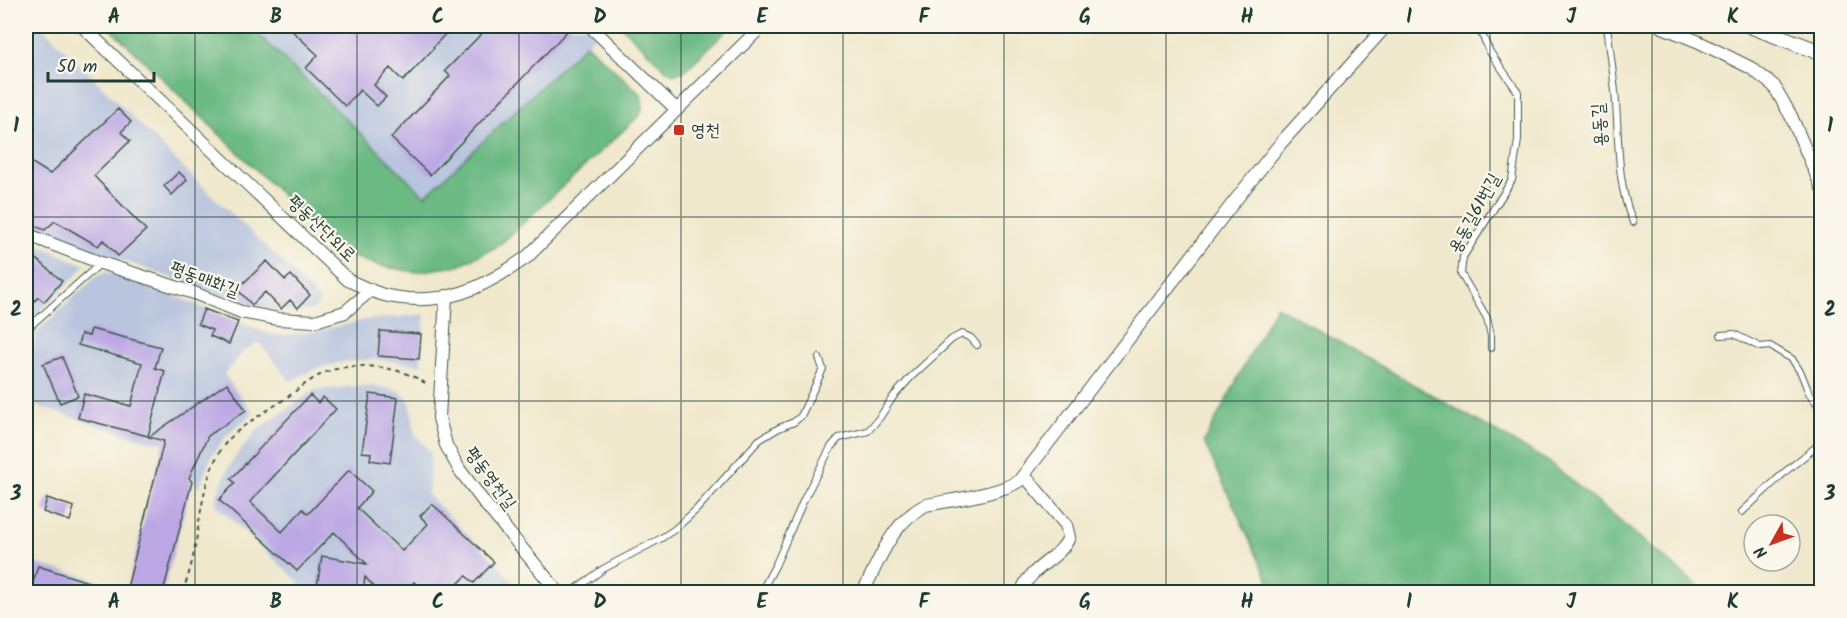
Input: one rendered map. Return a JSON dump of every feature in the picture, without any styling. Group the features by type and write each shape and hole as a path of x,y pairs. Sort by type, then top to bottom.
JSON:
{"street":[{"name":"평동산단외로","path":"82,26 348,280 386,296 426,300 466,292 502,274 527,256 762,26"},
{"path":"590,26 677,110"},
{"path":"863,592 895,531 916,510 926,505 1012,486 1024,476 1280,144 1386,26"},
{"path":"1660,26 1699,42 1751,68 1774,86 1791,117 1821,188"},
{"path":"1751,26 1821,53"},
{"name":"평동매화길","path":"26,234 101,263 194,293 241,312 278,320 315,321 345,312 370,290"},
{"name":"평동영천길","path":"446,296 439,418 446,445 459,469 486,505 558,592"},
{"path":"1022,592 1027,580 1062,547 1069,537 1066,525 1024,476"}],"lane":[{"name":"용동길61번길","path":"1478,26 1490,52 1518,92 1518,140 1512,180 1463,257 1461,274 1487,318 1491,348"},
{"name":"용동길","path":"1607,26 1621,169 1628,209 1633,222"},
{"path":"29,327 101,263"},
{"path":"761,592 831,447 839,438 868,431 911,377 952,339 962,334 971,338 977,345"},
{"path":"1721,335 1734,334 1760,347 1770,346 1792,359 1809,393 1821,410"},
{"path":"565,592 572,592 603,569 675,529 696,510 759,440 801,416 823,369 819,358"},
{"path":"1742,512 1821,442"}],"path":[{"path":"182,592 191,567 207,481 220,451 238,431 314,378 335,369 356,366 390,370 427,384 441,401"},
{"path":"26,532 26,550"}],"shaded area":[{"path":"39,26 318,298 320,302 312,310 289,312 259,309 26,226 26,39"},
{"path":"250,26 605,26 425,197"},
{"path":"26,240 85,265 26,323"},
{"path":"106,272 134,280 270,334 287,335 366,320 425,314 421,365 374,359 343,362 318,368 290,381 259,342 244,351 224,374 253,413 227,435 212,455 199,488 168,444 148,441 33,405 32,360 35,333 97,276"},
{"path":"372,385 400,391 410,402 415,433 431,454 428,495 498,564 520,592 294,592 299,582 215,504 218,491 231,463 257,430 314,390"},
{"path":"27,561 144,592 26,592"}],"green space":[{"path":"108,26 250,26 425,196 586,44 641,94 643,107 640,115 498,246 457,266 415,272 380,266 353,257 317,229"},
{"path":"621,26 732,26 683,72 673,74"},
{"path":"1276,306 1549,462 1705,592 1274,592 1204,442"}],"building":[{"path":"287,26 453,26 403,81 390,68 374,85 386,97 377,106 360,90 345,106 306,68 318,55"},
{"path":"489,26 572,26 430,175 391,138 450,76 445,71"},
{"path":"118,109 131,122 121,132 130,141 94,176 146,230 118,256 103,240 98,246 55,221 45,230 26,223 26,159 50,174"},
{"path":"179,172 187,180 172,195 164,186"},
{"path":"26,250 62,281 44,302 38,297 26,312"},
{"path":"267,261 285,280 291,275 310,295 298,308 290,300 281,309 265,292 252,305 237,289"},
{"path":"204,309 238,322 229,344 210,336 212,330 198,324"},
{"path":"91,329 161,347 155,368 165,371 148,436 78,418 84,394 131,406 142,363 78,345 81,334 89,336"},
{"path":"380,331 421,334 419,359 378,356"},
{"path":"62,357 78,396 60,403 43,364"},
{"path":"227,383 246,410 208,436 189,478 192,482 163,592 126,592 164,441 149,437"},
{"path":"370,394 398,398 390,463 370,460 371,453 362,452"},
{"path":"310,395 318,403 323,397 336,409 250,502 282,532 303,509 308,514 349,470 372,491 357,508 402,551 428,524 420,516 432,504 440,511 494,562 474,583 466,576 450,592 425,592 414,582 404,592 379,592 365,577 363,592 317,586 322,556 367,564 334,532 297,571 219,500 235,483 231,479"},
{"path":"47,498 74,507 70,521 43,512"},
{"path":"38,566 113,590 112,592 30,592"}],"place":[{"name":"영천","path":"679,130"}]}
